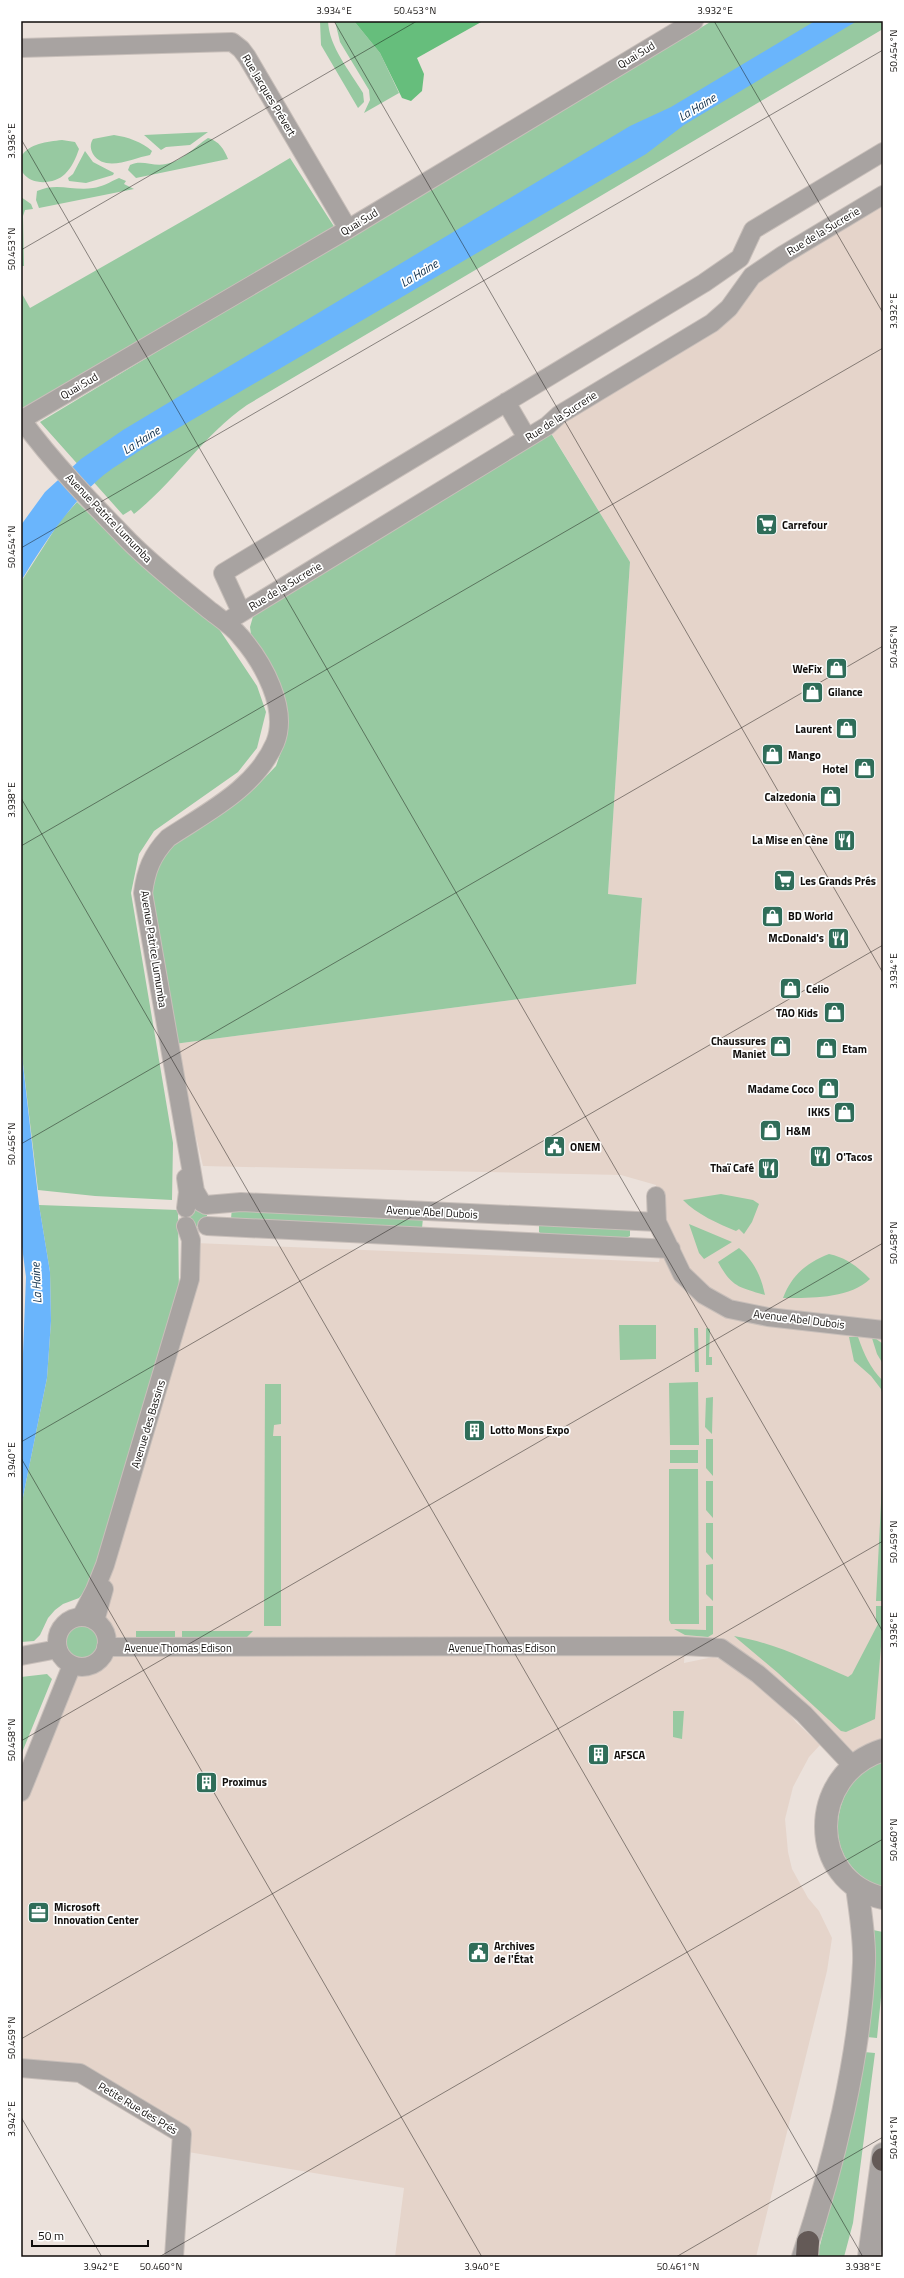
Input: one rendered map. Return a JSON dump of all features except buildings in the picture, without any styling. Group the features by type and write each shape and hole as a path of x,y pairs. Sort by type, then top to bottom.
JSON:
{"street":[{"name":"Quai Sud","path":"21,420 348,229 694,21"},
{"name":"Rue Jacques Prévert","path":"21,48 232,42 248,57 348,229"},
{"path":"241,612 223,573 704,283 740,258 753,230 883,152"},
{"name":"Rue de la Sucrerie","path":"225,623 527,438 559,415 712,323 729,308 752,276 782,255 883,194"},
{"path":"506,402 527,438"},
{"name":"Avenue Patrice Lumumba","path":"21,420 57,463 150,562 225,623 258,676 272,705 273,717 265,746 247,776 157,839 141,865 137,891 188,1192 195,1211"},
{"name":"Avenue Abel Dubois","path":"656,1196 658,1222 682,1274 699,1292 729,1309 768,1317 883,1330"},
{"name":"Avenue Abel Dubois","path":"195,1211 241,1202 658,1222"},
{"path":"195,1211 194,1230 210,1227 671,1248"},
{"name":"Avenue des Bassins","path":"195,1211 211,1213 210,1227 199,1238 196,1281 164,1399 88,1619 190,1279 191,1240 195,1211"},
{"path":"74,1618 88,1619 105,1633 106,1647 104,1654 93,1664 80,1667 72,1665 66,1661 58,1649 57,1642 62,1628 74,1618"},
{"name":"Avenue Thomas Edison","path":"106,1647 685,1646 721,1648 780,1692 852,1765"},
{"path":"21,1656 58,1649"},
{"path":"21,1792 72,1665"},
{"path":"883,1750 870,1754 852,1765 840,1778 832,1793 827,1810 825,1827 828,1844 834,1861 844,1875 857,1887 883,1898"},
{"path":"806,2252 846,2095 856,2039 864,1962 857,1887"},
{"name":"Petite Rue des Prés","path":"21,2068 80,2074 182,2134 174,2257"},
{"path":"869,2257 883,2154"}],"shaded area":[{"path":"883,195 883,1750 870,1754 852,1765 804,1714 758,1674 721,1648 685,1646 684,1663 713,1657 736,1664 775,1696 796,1722 820,1745 809,1757 793,1787 785,1819 788,1852 792,1869 808,1898 819,1911 832,1938 827,1971 756,2257 395,2257 404,2188 182,2151 182,2134 80,2073 21,2068 21,1792 54,1715 99,1591 192,1282 195,1243 659,1262 664,1234 657,1222 656,1185 621,1175 203,1166 174,1044 636,984 642,898 608,894 630,562 547,426 559,415 712,323 729,308 752,276 783,255"}],"green space":[{"path":"320,21 328,21 329,31 336,49 363,93 364,102 358,108 321,45"},
{"path":"335,21 354,21 380,53 399,93 364,113 370,100 369,90 340,42"},
{"path":"354,21 483,21 417,58 424,74 422,91 411,101 402,98 380,53"},
{"path":"712,21 883,21 883,29 247,405 216,430 163,487 134,514 131,510 123,515 40,422 444,179"},
{"path":"208,132 190,145 166,147 161,150 144,135"},
{"path":"114,135 134,140 152,151 150,155 120,163 105,163 98,160 91,150 93,139"},
{"path":"208,138 221,146 228,159 136,178 128,170 130,165 134,163 161,165 178,160"},
{"path":"62,140 75,142 79,149 74,162 65,174 50,182 38,182 27,177 23,173 21,167 21,157 24,152 39,144"},
{"path":"85,151 93,162 114,173 113,175 86,183 69,181 68,178 73,174"},
{"path":"290,158 335,228 25,412 21,405 21,292 30,308"},
{"path":"119,178 126,181 124,184 134,189 39,208 36,200 37,191 44,188 58,187 86,189 103,185"},
{"path":"21,197 31,204 33,209 25,210 23,216 24,266 21,266"},
{"path":"549,430 630,562 608,894 642,898 636,984 174,1044 152,889 158,862 174,843 255,788 276,766 287,735 288,712 252,641 250,627 254,613"},
{"path":"77,502 147,570 219,629 257,686 266,712 257,748 238,772 154,831 139,854 131,893 173,1143 172,1200 95,1196 38,1190 21,1047 21,582 60,521"},
{"path":"721,1194 753,1200 759,1204 752,1222 744,1234 739,1229 736,1231 708,1218 694,1210 683,1200"},
{"path":"39,1205 178,1210 179,1295 139,1430 88,1587 79,1598 63,1604 55,1610 48,1618 40,1635 34,1641 21,1642 21,1507 47,1378 51,1321 50,1272"},
{"path":"193,1207 207,1214 207,1217 201,1226 194,1227 187,1221 187,1214"},
{"path":"232,1207 423,1218 422,1228 231,1219"},
{"path":"539,1222 630,1227 630,1236 626,1238 542,1235 539,1232"},
{"path":"689,1224 732,1242 704,1259 699,1253"},
{"path":"739,1248 749,1258 756,1269 765,1295 737,1285 727,1277 718,1262"},
{"path":"829,1254 852,1264 870,1279 861,1286 840,1294 805,1298 783,1298 795,1276 813,1261"},
{"path":"619,1325 656,1325 656,1359 620,1360"},
{"path":"694,1328 698,1328 699,1372 695,1372"},
{"path":"706,1328 710,1329 709,1357 712,1357 712,1365 706,1365"},
{"path":"871,1335 883,1344 883,1364 877,1354"},
{"path":"849,1337 858,1337 874,1371 883,1381 883,1396 881,1389 871,1376 854,1361"},
{"path":"698,1382 699,1445 670,1445 669,1383"},
{"path":"265,1384 281,1384 281,1424 274,1425 273,1436 281,1436 281,1626 264,1626"},
{"path":"713,1397 712,1434 705,1427 706,1398"},
{"path":"706,1439 713,1439 713,1476 706,1468"},
{"path":"670,1450 698,1450 698,1463 670,1463"},
{"path":"883,1464 883,1589 882,1601 876,1601"},
{"path":"669,1469 698,1469 699,1624 671,1624 669,1620"},
{"path":"706,1481 713,1481 713,1518 706,1510"},
{"path":"706,1523 713,1523 713,1560 706,1552"},
{"path":"713,1564 713,1601 706,1594 706,1565"},
{"path":"706,1606 713,1606 713,1634 708,1637 685,1635 674,1629 706,1630"},
{"path":"876,1606 883,1606 883,1622 875,1719 846,1732 841,1731 778,1673 734,1636 778,1648 848,1677 852,1674 878,1624 876,1621"},
{"path":"87,1623 94,1626 100,1632 103,1643 102,1651 94,1660 87,1663 79,1663 72,1660 64,1651 63,1639 66,1632 75,1624"},
{"path":"136,1631 175,1631 175,1637 136,1638"},
{"path":"182,1631 253,1631 246,1638 182,1638"},
{"path":"47,1674 52,1679 21,1755 21,1677"},
{"path":"673,1711 684,1711 682,1739 673,1737"},
{"path":"883,1762 883,1888 864,1878 852,1868 842,1850 838,1835 838,1819 848,1790 857,1777 869,1768"},
{"path":"873,1930 883,1932 883,1977 877,2038 867,2037 875,1951"},
{"path":"864,2052 875,2053 853,2223 844,2257 817,2257 842,2160"}],"water":[{"name":"La Haine","path":"815,21 857,21 684,125 646,154 139,451 118,465 99,479 76,502 47,541 21,581 21,525 45,492 81,459 123,430 630,126 671,107"},
{"name":"La Haine","path":"21,1047 39,1205 50,1272 51,1321 47,1378 21,1507 21,1404 26,1277 21,1239"}],"place":[{"name":"Carrefour","path":"766,525"},
{"name":"WeFix","path":"837,669"},
{"name":"Gilance","path":"813,692"},
{"name":"Laurent","path":"847,729"},
{"name":"Mango","path":"773,755"},
{"name":"Hotel","path":"864,769"},
{"name":"Calzedonia","path":"831,797"},
{"name":"La Mise en Cène","path":"844,840"},
{"name":"Les Grands Prés","path":"785,881"},
{"name":"BD World","path":"772,916"},
{"name":"McDonald's","path":"839,938"},
{"name":"Celio","path":"790,989"},
{"name":"TAO Kids","path":"834,1013"},
{"name":"Chaussures Maniet","path":"781,1047"},
{"name":"Etam","path":"827,1049"},
{"name":"Madame Coco","path":"829,1089"},
{"name":"IKKS","path":"845,1112"},
{"name":"H&M","path":"770,1131"},
{"name":"ONEM","path":"554,1147"},
{"name":"O'Tacos","path":"821,1157"},
{"name":"Thaï Café","path":"769,1168"},
{"name":"Lotto Mons Expo","path":"474,1430"},
{"name":"AFSCA","path":"598,1755"},
{"name":"Proximus","path":"206,1782"},
{"name":"Microsoft Innovation Center","path":"38,1913"},
{"name":"Archives de l'État","path":"478,1952"}]}
